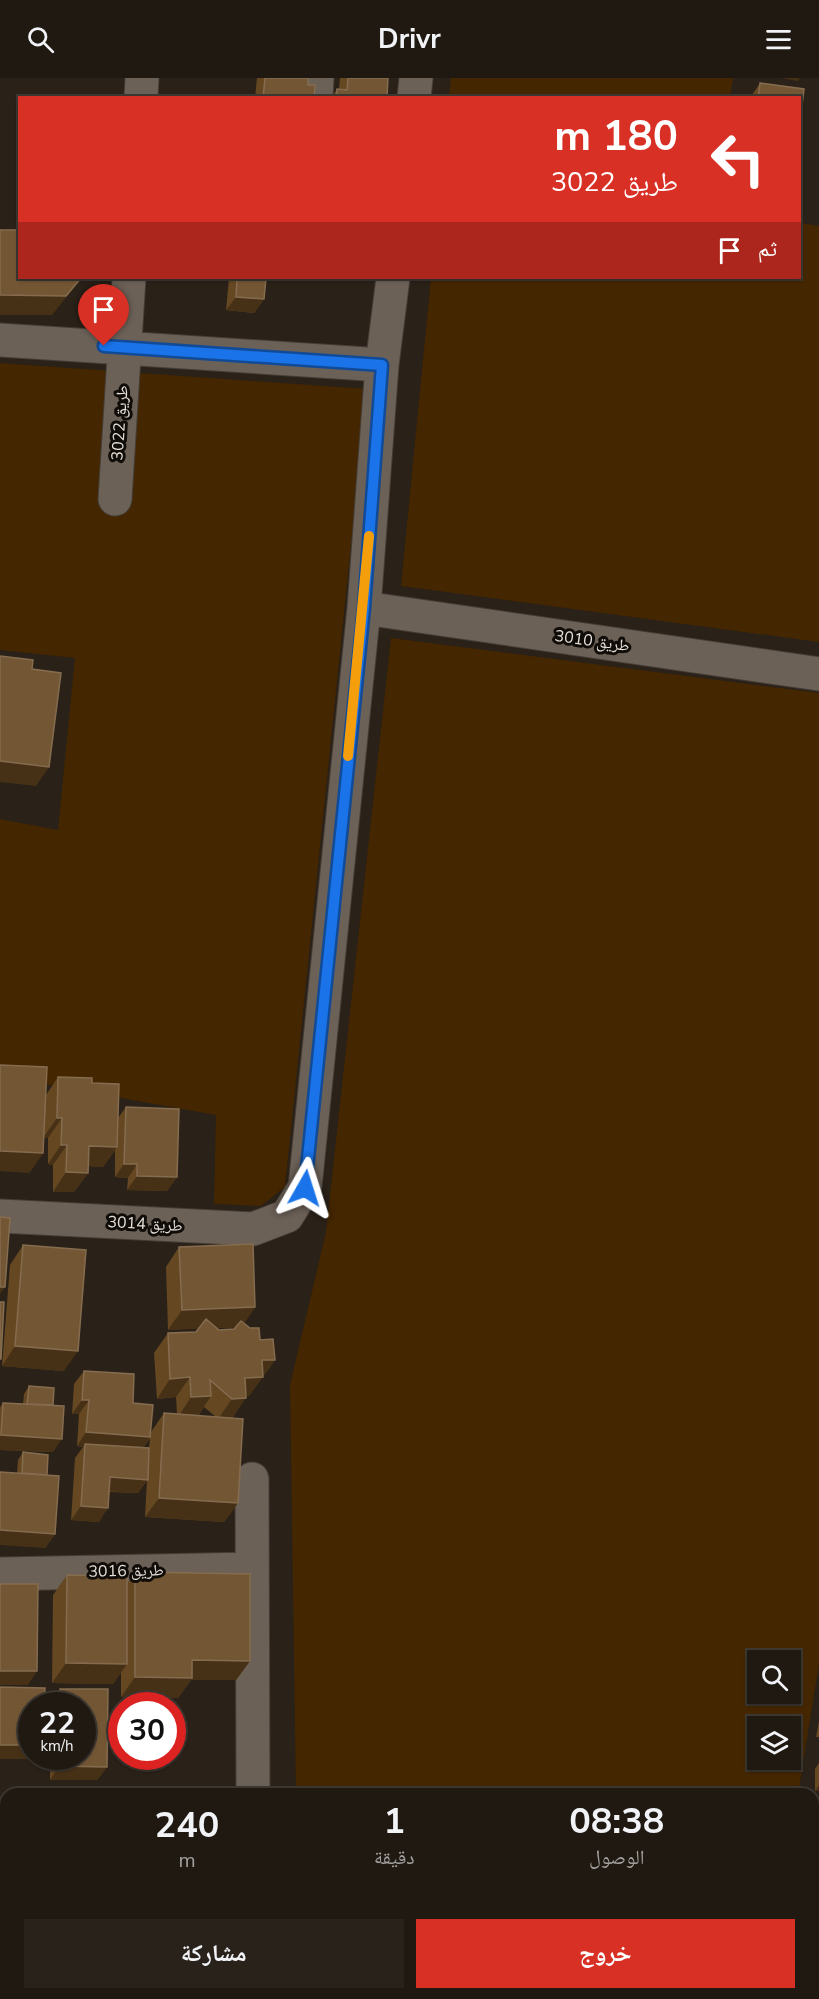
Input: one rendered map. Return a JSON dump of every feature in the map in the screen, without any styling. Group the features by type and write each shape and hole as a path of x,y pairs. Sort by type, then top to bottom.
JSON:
{"street":[{"path":"141,96 142,78"},
{"path":"316,96 317,78"},
{"path":"414,96 416,78"},
{"name":"طريق 3022","path":"115,499 129,279"},
{"path":"364,608 382,365 393,279"},
{"path":"0,340 382,365"},
{"name":"طريق 3010","path":"364,608 819,674"},
{"name":"طريق 3014","path":"0,1216 253,1229 287,1216 305,1188 364,608"},
{"path":"252,1479 253,1788"},
{"name":"طريق 3016","path":"0,1574 252,1569"}],"shaded area":[{"path":"451,78 733,78 730,96 449,96"},
{"path":"801,223 819,226 819,642 401,586 431,279 801,279"},
{"path":"0,363 367,389 285,1187 261,1206 214,1204 216,1115 0,1076 0,819 58,830 75,658 0,650"},
{"path":"391,638 819,693 819,1664 799,1788 296,1788 290,1385 326,1232"}],"building":[{"path":"265,78 308,78 308,85 315,85 314,96 263,96"},
{"path":"348,78 388,78 387,96 336,96 337,89 347,90"},
{"path":"760,83 804,89 801,114 801,96 758,96"},
{"path":"0,230 18,230 18,279 80,279 66,296 0,295"},
{"path":"237,279 266,279 264,299 236,297"},
{"path":"0,656 33,660 32,669 61,673 49,767 0,761"},
{"path":"0,1065 47,1067 43,1153 0,1151"},
{"path":"58,1077 92,1078 92,1083 119,1084 117,1147 89,1146 88,1173 66,1172 67,1145 61,1145 62,1118 57,1118"},
{"path":"126,1107 179,1109 177,1177 137,1176 137,1164 124,1164"},
{"path":"0,1217 10,1218 5,1287 0,1287"},
{"path":"253,1244 255,1307 182,1310 179,1247"},
{"path":"23,1245 86,1250 78,1351 15,1346"},
{"path":"0,1302 4,1302 1,1359 0,1359"},
{"path":"206,1319 219,1330 234,1329 241,1321 250,1328 259,1328 260,1340 273,1339 275,1360 262,1360 263,1377 245,1378 246,1398 232,1399 210,1380 211,1396 191,1397 190,1377 170,1379 168,1333 196,1332"},
{"path":"84,1371 134,1374 133,1403 153,1405 150,1437 86,1432 89,1400 82,1400"},
{"path":"29,1386 54,1388 53,1405 27,1404"},
{"path":"3,1403 64,1406 62,1439 1,1435"},
{"path":"164,1413 243,1419 238,1503 159,1498"},
{"path":"85,1444 149,1448 148,1480 110,1477 108,1508 81,1506"},
{"path":"23,1452 48,1455 47,1475 22,1473"},
{"path":"0,1472 59,1476 55,1534 0,1530"},
{"path":"135,1572 250,1574 250,1661 192,1660 192,1678 135,1677"},
{"path":"67,1575 127,1576 127,1664 66,1663"},
{"path":"0,1584 38,1584 37,1671 0,1671"},
{"path":"0,1687 45,1688 45,1692 18,1692 18,1745 0,1745"},
{"path":"60,1689 108,1689 107,1767 96,1767 96,1692 60,1692"}],"slow traffic":[{"path":"348,756 364,608 369,536"}],"route":[{"path":"104,346 382,365 364,608 305,1188"}]}
